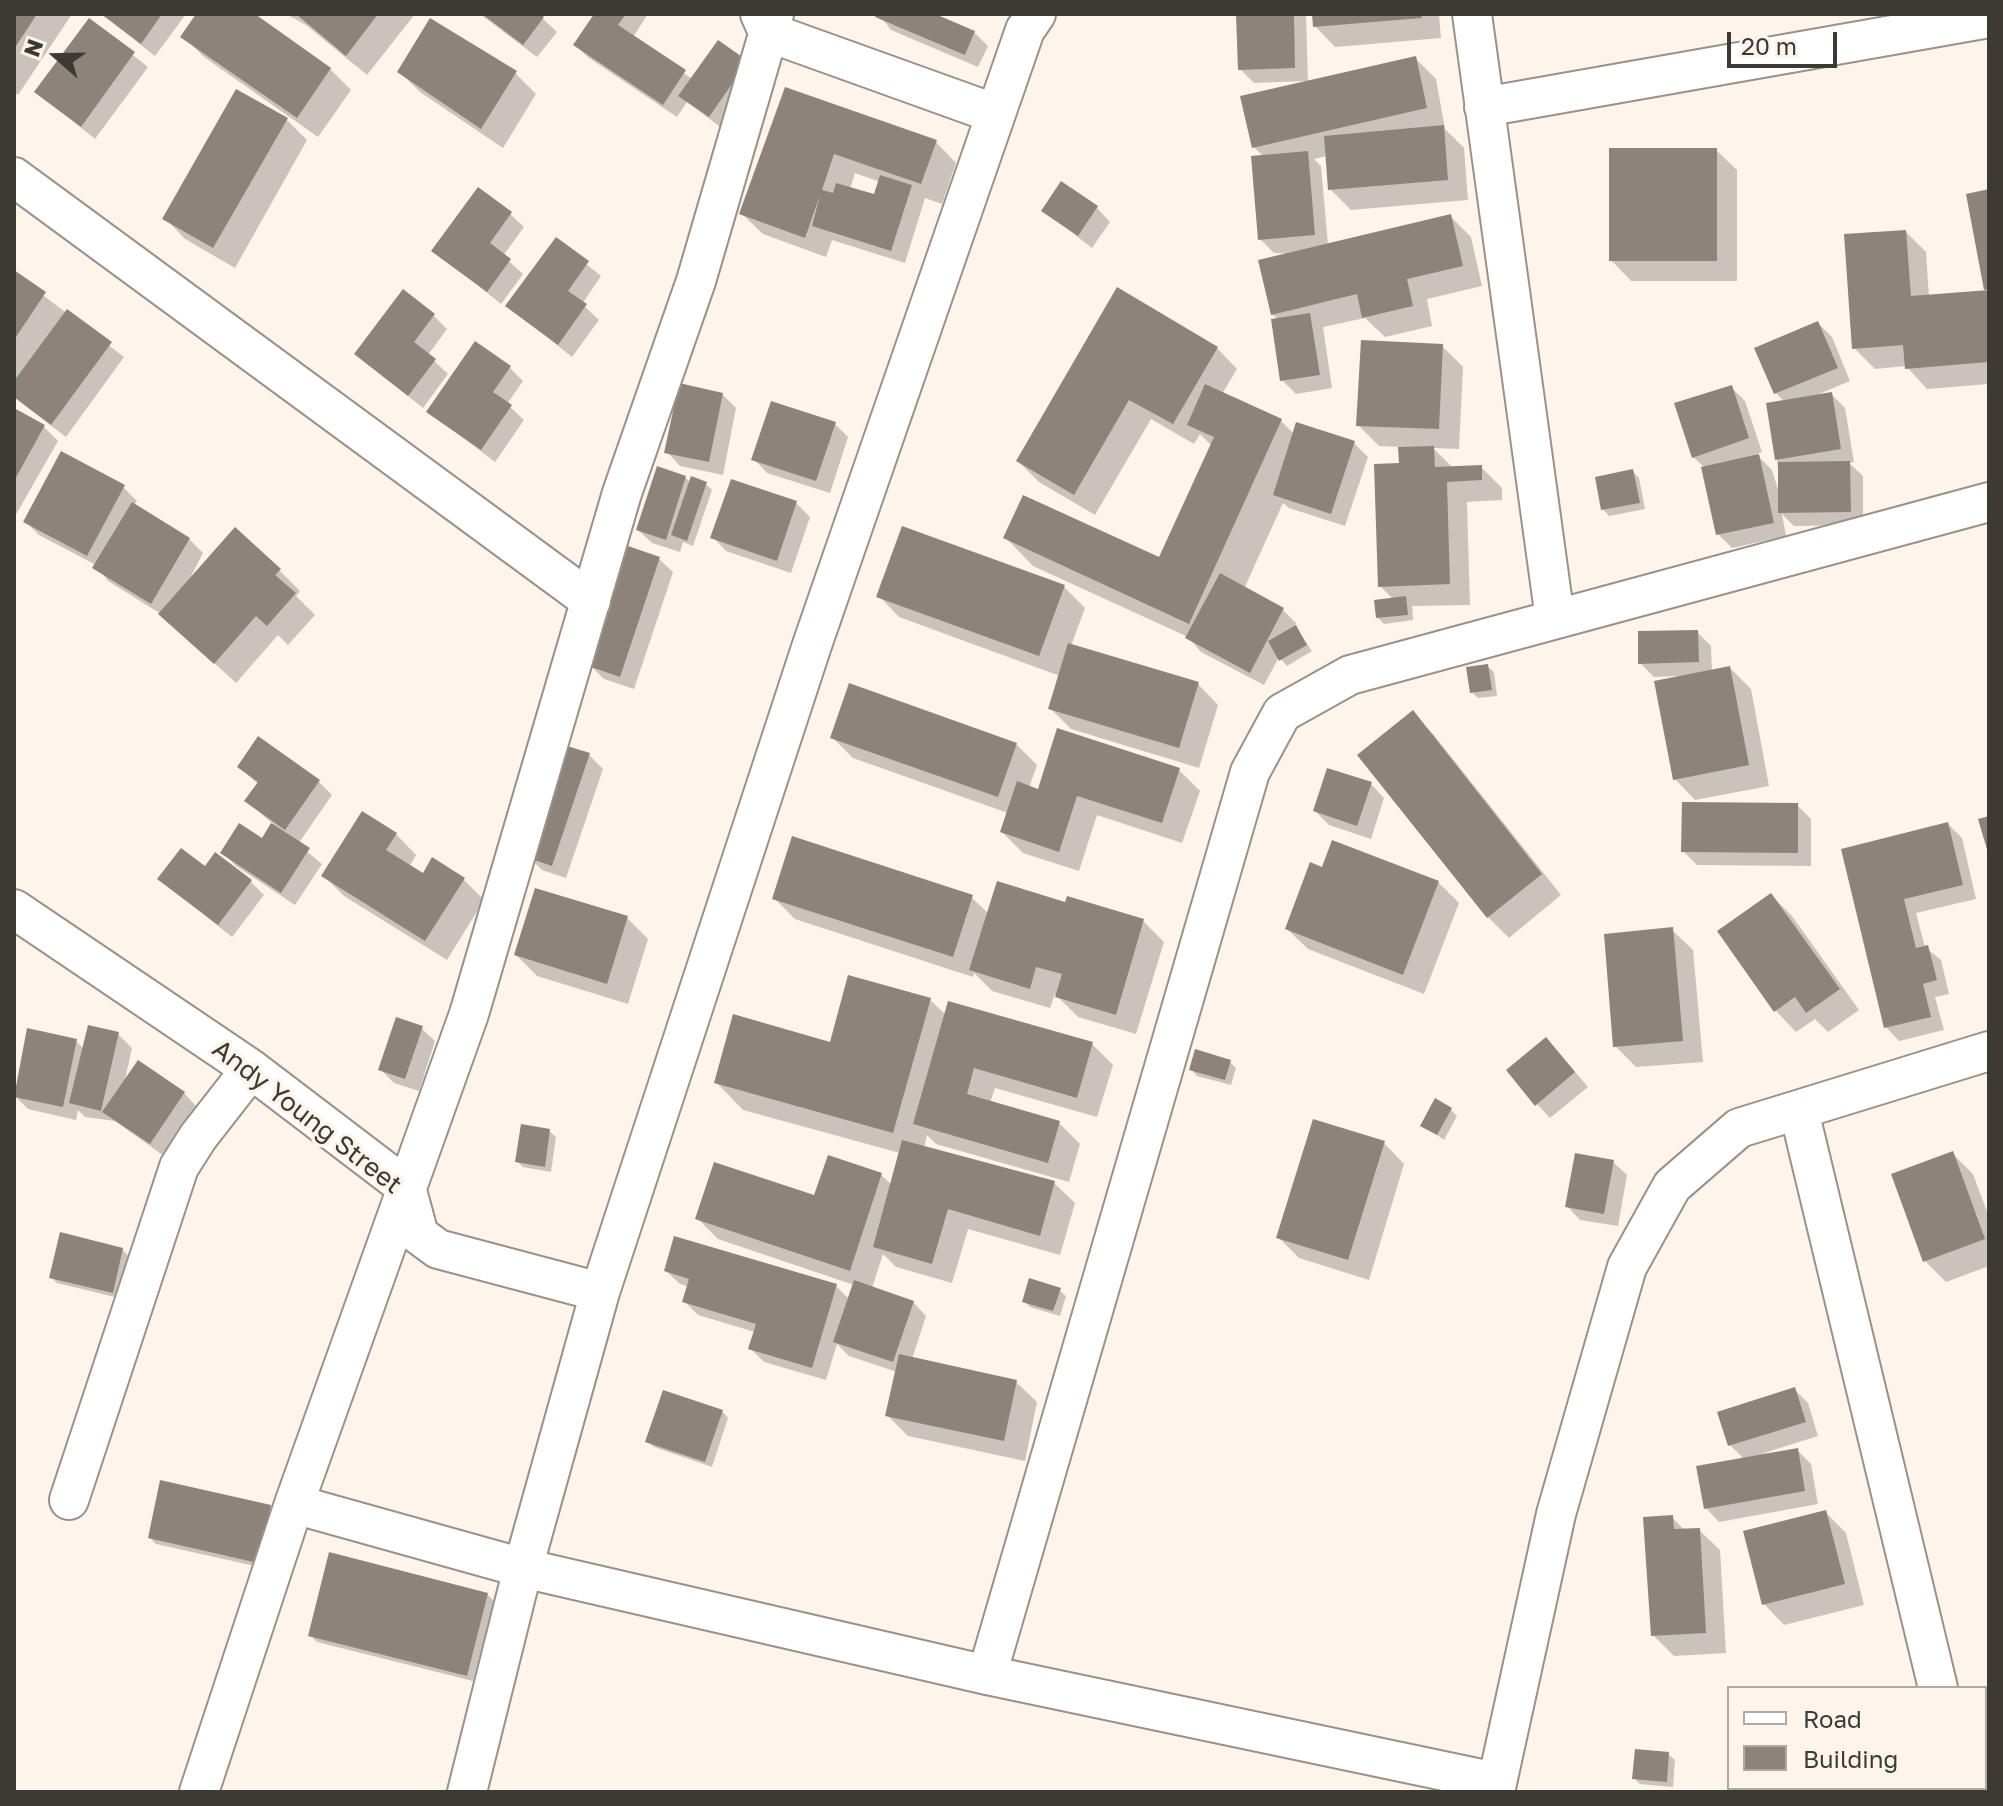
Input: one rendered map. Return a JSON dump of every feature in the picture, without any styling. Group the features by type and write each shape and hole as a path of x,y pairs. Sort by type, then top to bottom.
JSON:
{"street":[{"path":"467,1792 523,1568 600,1292 812,645 1025,30 1036,14"},
{"path":"1472,14 1555,619"},
{"path":"1484,107 1989,18"},
{"path":"199,1792 294,1504 469,1014 622,493 696,281 768,20 996,114"},
{"path":"14,177 591,601"},
{"path":"987,1675 1250,772 1282,713 1350,675 1989,502"},
{"name":"Andy Young Street","path":"14,909 251,1069 406,1187 419,1235 438,1249 600,1292"},
{"path":"294,1504 523,1568 987,1675 1496,1787 1556,1514 1627,1267 1672,1186 1739,1128 1989,1051"},
{"path":"69,1500 179,1167 198,1137 251,1069"},
{"path":"1799,1111 1938,1686"}],"building":[{"path":"14,14 37,14 14,49"},
{"path":"101,14 162,14 141,44"},
{"path":"196,14 255,14 331,68 297,118 180,37"},
{"path":"296,14 378,14 346,56"},
{"path":"482,14 541,14 544,17 523,45"},
{"path":"594,14 626,14 618,25 686,70 663,105 573,45"},
{"path":"876,14 935,14 975,31 965,55 875,17"},
{"path":"1236,14 1294,14 1295,68 1238,70"},
{"path":"1312,14 1421,14 1422,18 1313,27"},
{"path":"89,18 135,52 81,127 34,92"},
{"path":"430,18 517,71 481,129 397,72"},
{"path":"718,40 748,61 709,117 678,96"},
{"path":"1416,56 1427,108 1252,148 1240,96"},
{"path":"785,87 937,140 921,184 834,154 822,190 833,193 836,183 874,194 880,175 912,185 891,251 812,226 820,195 805,238 739,214"},
{"path":"236,89 288,118 213,248 162,219"},
{"path":"1444,125 1448,180 1328,190 1324,136"},
{"path":"1609,148 1717,148 1717,261 1609,261"},
{"path":"1308,151 1315,235 1258,240 1251,156"},
{"path":"1061,181 1098,206 1078,236 1041,211"},
{"path":"478,187 512,212 490,243 511,259 487,292 431,251"},
{"path":"1989,189 1989,289 1984,290 1966,194"},
{"path":"1451,214 1463,266 1407,279 1413,306 1362,318 1357,294 1271,315 1258,260"},
{"path":"1906,230 1911,296 1989,290 1989,362 1905,369 1903,345 1852,349 1844,234"},
{"path":"556,237 589,261 568,291 587,304 558,345 505,306"},
{"path":"14,270 46,292 14,340"},
{"path":"1117,287 1218,347 1173,424 1129,400 1074,495 1016,461"},
{"path":"403,289 435,314 414,342 436,359 408,396 354,354"},
{"path":"67,309 112,342 51,425 14,397 14,381"},
{"path":"1310,313 1320,375 1280,381 1271,319"},
{"path":"1818,321 1838,368 1774,394 1754,348"},
{"path":"1361,340 1443,344 1439,429 1356,426"},
{"path":"475,341 511,366 493,392 512,405 481,450 426,412"},
{"path":"679,383 723,393 709,462 664,453"},
{"path":"1205,384 1282,419 1189,624 1003,538 1023,495 1159,557 1214,437 1187,425"},
{"path":"1732,385 1749,438 1692,458 1674,403"},
{"path":"1832,392 1841,449 1775,460 1766,403"},
{"path":"771,401 836,422 816,481 751,460"},
{"path":"14,408 45,425 14,481"},
{"path":"1296,422 1355,441 1331,514 1273,495"},
{"path":"1434,446 1435,467 1482,465 1482,480 1447,482 1450,584 1378,587 1374,464 1399,463 1398,447"},
{"path":"61,451 125,485 87,556 23,522"},
{"path":"1759,454 1774,523 1716,535 1701,467"},
{"path":"1850,461 1851,512 1778,513 1778,462"},
{"path":"657,466 686,476 666,540 636,530"},
{"path":"1633,469 1640,503 1601,510 1595,477"},
{"path":"691,476 707,482 687,541 671,535"},
{"path":"731,479 797,501 777,561 710,538"},
{"path":"132,502 190,538 151,604 92,568"},
{"path":"902,526 1065,585 1039,656 876,597"},
{"path":"235,527 281,569 275,575 296,593 267,626 256,616 214,664 158,614"},
{"path":"628,546 660,557 620,677 588,666"},
{"path":"1220,573 1284,608 1250,673 1185,638"},
{"path":"1406,596 1408,615 1376,618 1374,600"},
{"path":"1296,625 1307,645 1279,661 1268,641"},
{"path":"1698,630 1699,662 1638,664 1638,631"},
{"path":"1068,643 1199,682 1179,748 1048,709"},
{"path":"1488,664 1492,690 1470,693 1466,667"},
{"path":"1730,666 1749,765 1673,780 1654,681"},
{"path":"849,683 1017,743 998,797 830,738"},
{"path":"1413,710 1542,874 1487,918 1357,755"},
{"path":"1057,728 1180,768 1162,823 1077,796 1059,852 1000,832 1017,781 1038,789"},
{"path":"258,736 320,780 285,830 244,801 258,782 237,767"},
{"path":"564,745 590,753 552,866 526,857"},
{"path":"1327,768 1372,782 1357,826 1313,811"},
{"path":"1682,802 1798,803 1798,853 1681,852"},
{"path":"362,811 397,833 386,850 423,873 432,857 465,878 425,941 321,876"},
{"path":"1989,816 1989,853 1988,853 1978,819"},
{"path":"1948,822 1963,885 1904,899 1916,948 1928,945 1937,980 1923,984 1931,1017 1884,1028 1841,849"},
{"path":"239,823 262,838 271,823 310,848 281,893 220,853"},
{"path":"792,836 973,895 953,957 772,899"},
{"path":"1332,840 1439,881 1403,975 1285,929 1310,862 1322,867"},
{"path":"181,848 205,866 215,852 252,880 218,925 157,879"},
{"path":"997,881 1065,902 1067,896 1144,919 1116,1015 1055,997 1062,974 1036,967 1030,989 969,970"},
{"path":"535,888 628,916 607,984 514,955"},
{"path":"1771,893 1840,989 1806,1013 1795,997 1774,1012 1717,931"},
{"path":"1673,927 1683,1041 1613,1047 1604,934"},
{"path":"848,975 931,998 893,1133 714,1083 733,1014 830,1042"},
{"path":"948,1001 1093,1042 1077,1098 974,1068 967,1094 1060,1121 1048,1163 913,1124"},
{"path":"396,1017 423,1026 405,1079 378,1070"},
{"path":"88,1025 119,1032 101,1111 69,1103"},
{"path":"27,1028 77,1039 63,1107 14,1097"},
{"path":"1546,1037 1575,1072 1535,1106 1506,1070"},
{"path":"1195,1049 1231,1060 1225,1080 1189,1070"},
{"path":"138,1060 185,1092 150,1144 102,1112"},
{"path":"1435,1098 1452,1108 1437,1135 1420,1126"},
{"path":"1313,1119 1385,1141 1348,1260 1276,1238"},
{"path":"521,1124 550,1129 545,1167 515,1162"},
{"path":"902,1140 1055,1181 1040,1236 948,1209 932,1264 873,1247"},
{"path":"1953,1151 1985,1239 1923,1262 1891,1174"},
{"path":"1575,1153 1614,1160 1604,1214 1565,1207"},
{"path":"828,1155 882,1173 850,1271 695,1219 714,1162 814,1195"},
{"path":"60,1232 123,1248 113,1293 49,1278"},
{"path":"674,1236 837,1284 812,1368 748,1349 756,1324 682,1302 689,1279 664,1271"},
{"path":"1029,1278 1061,1288 1053,1311 1022,1302"},
{"path":"854,1280 914,1301 893,1362 833,1342"},
{"path":"899,1354 1017,1380 1004,1441 885,1416"},
{"path":"1795,1387 1806,1422 1728,1446 1717,1412"},
{"path":"663,1390 723,1410 705,1462 645,1442"},
{"path":"1798,1448 1805,1491 1704,1509 1696,1466"},
{"path":"160,1480 271,1505 258,1563 148,1538"},
{"path":"1826,1510 1845,1584 1762,1605 1743,1531"},
{"path":"1673,1515 1674,1529 1700,1528 1706,1633 1651,1636 1643,1517"},
{"path":"329,1552 488,1593 467,1676 308,1636"},
{"path":"1635,1749 1669,1752 1667,1782 1632,1779"}]}
